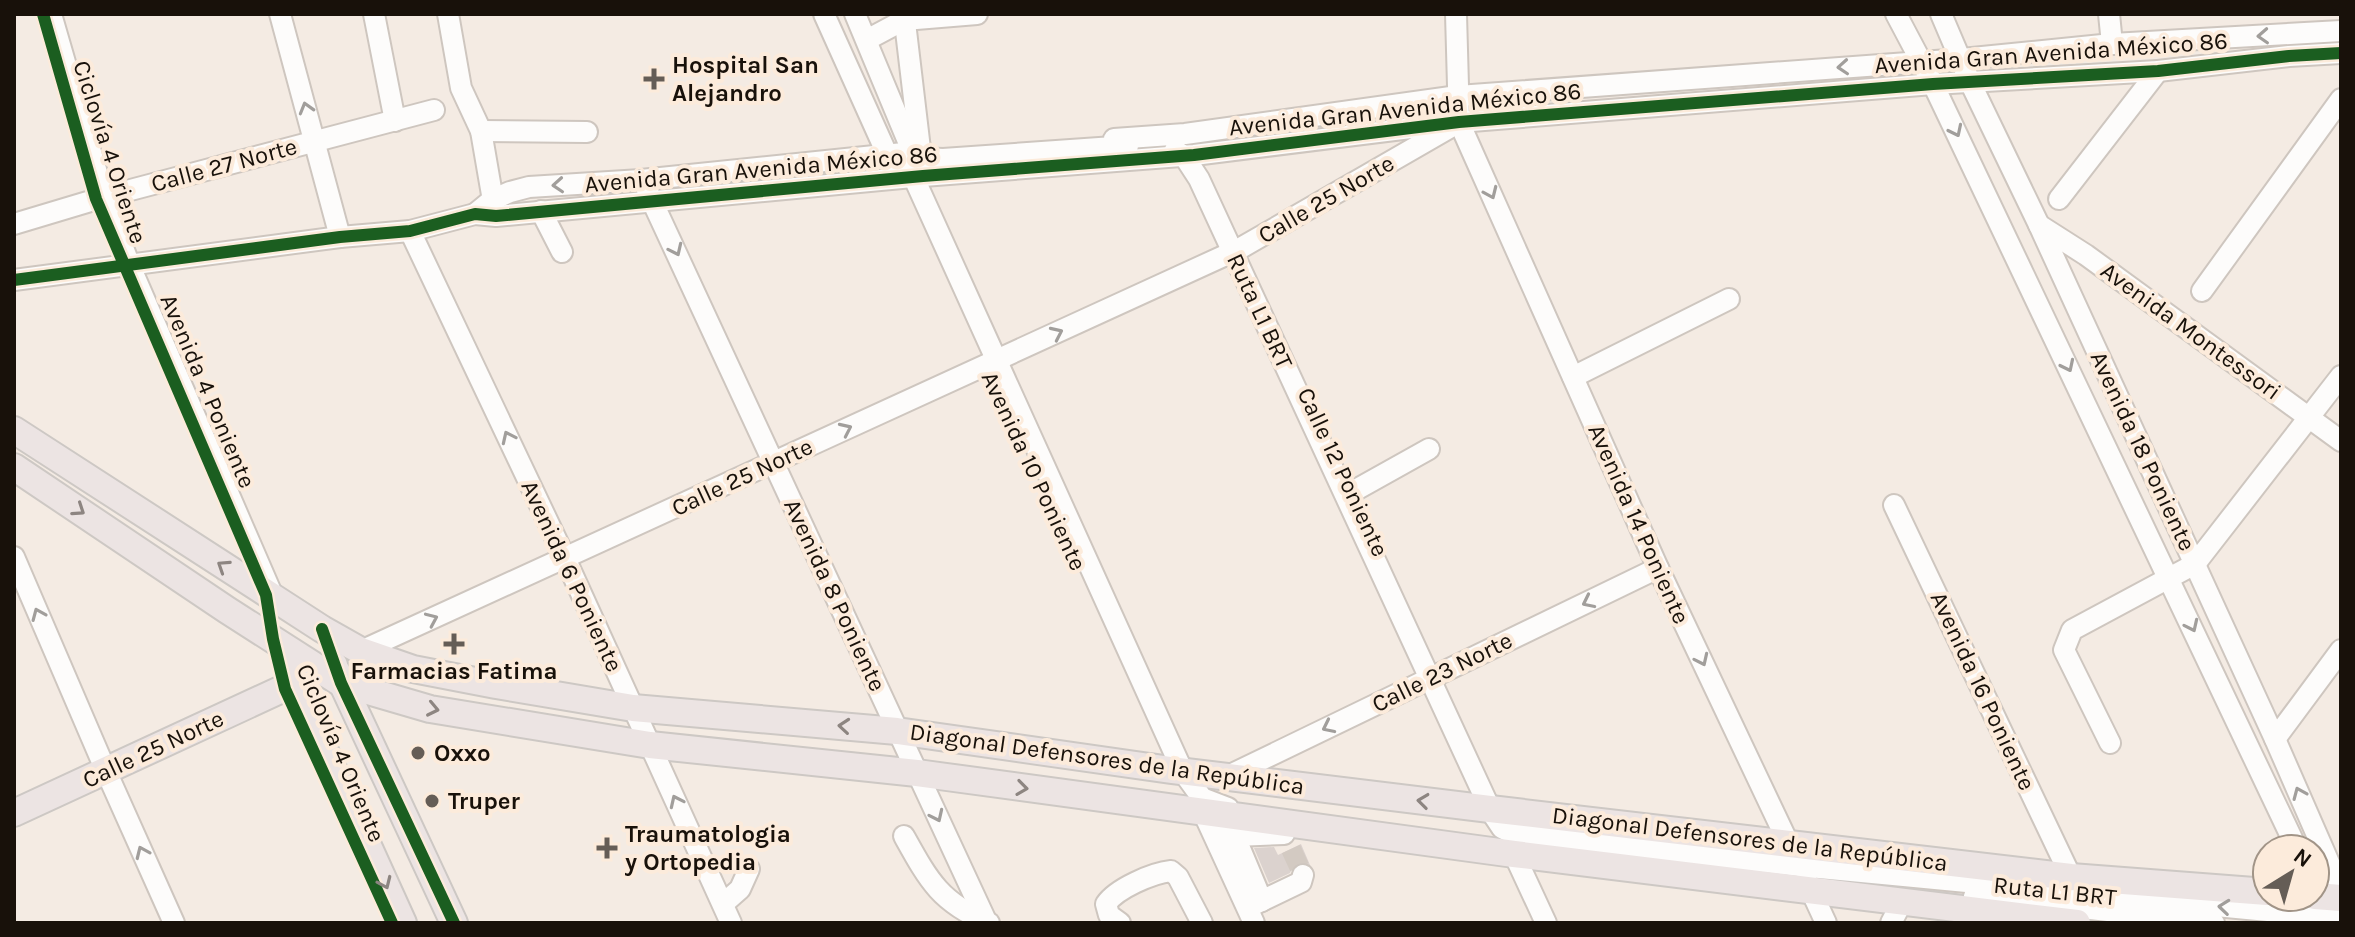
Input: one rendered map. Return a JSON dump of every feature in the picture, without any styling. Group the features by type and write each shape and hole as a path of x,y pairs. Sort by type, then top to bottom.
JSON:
{"main road":[{"name":"Diagonal Defensores de la República","path":"14,430 322,629 361,651 429,672 633,708 897,731 1184,772 1496,810 1801,869 1896,912 2077,923"},
{"name":"Diagonal Defensores de la República","path":"14,467 285,647 333,673 430,709 650,745 917,773 1284,835 1514,854 1801,869 2071,877 2251,891"},
{"name":"Avenida 4 Poniente","path":"275,601 295,685 403,923"},
{"path":"322,629 333,673 454,923"},
{"name":"Calle 25 Norte","path":"14,813 295,685 333,673 361,651"}],"street":[{"name":"Avenida 4 Poniente","path":"51,14 104,197 130,266 275,601"},
{"path":"280,14 340,237"},
{"path":"374,14 395,121"},
{"path":"448,14 461,88 481,131 494,208"},
{"name":"Avenida 10 Poniente","path":"824,14 934,199 996,361 1184,772 1220,822 1255,910"},
{"path":"840,14 913,162"},
{"path":"855,14 913,162"},
{"name":"Avenida 10 Poniente","path":"864,14 874,36 913,162"},
{"path":"874,36 904,17 977,14"},
{"path":"1456,14 1459,122"},
{"name":"Avenida 18 Poniente","path":"1896,14 1933,84 2290,833"},
{"name":"Avenida 18 Poniente","path":"1941,14 2275,739 2306,833"},
{"path":"2109,14 2112,44"},
{"path":"904,17 916,126 913,162"},
{"name":"Avenida Gran Avenida México 86","path":"494,208 510,192 529,187 913,162 1185,134 1458,96 1962,59 2112,44 2341,31"},
{"name":"Avenida Gran Avenida México 86","path":"1189,155 1459,122 1933,84 2158,71 2341,53"},
{"path":"2059,199 2158,71"},
{"path":"2202,291 2341,99"},
{"name":"Calle 27 Norte","path":"14,224 104,197 434,110"},
{"name":"Calle 25 Norte","path":"361,651 1236,250 1459,122"},
{"name":"Avenida 14 Poniente","path":"1459,122 1658,568 1826,923"},
{"path":"481,131 587,132"},
{"path":"1185,134 1189,155"},
{"path":"913,162 1155,144 1189,155"},
{"name":"Ruta L1 BRT","path":"1189,155 1433,676"},
{"name":"Avenida Gran Avenida México 86","path":"14,280 340,237 410,231 494,208 541,211 653,200 913,162"},
{"name":"Avenida 8 Poniente","path":"641,180 653,200 987,923"},
{"path":"541,211 562,252"},
{"name":"Avenida Montessori","path":"2039,225 2086,255 2341,441"},
{"name":"Avenida 6 Poniente","path":"410,231 565,558 727,914"},
{"name":"Calle 12 Poniente","path":"1236,250 1352,492 1496,810"},
{"path":"1573,377 1729,299"},
{"path":"2110,743 2064,650 2072,630 2195,564 2341,376"},
{"path":"1352,492 1429,449"},
{"name":"Avenida 16 Poniente","path":"1894,505 2071,877"},
{"path":"14,557 174,923"},
{"name":"Calle 23 Norte","path":"1226,777 1658,568"},
{"path":"2275,739 2341,650"},
{"name":"Ruta L1 BRT","path":"1220,822 1246,811 1801,869 2214,923"},
{"path":"904,836 937,890 964,912 987,923"},
{"path":"1514,854 1546,923"},
{"path":"727,914 749,869"},
{"name":"Ruta L1 BRT","path":"1801,869 2251,898"},
{"path":"1120,923 1109,915 1106,904 1112,894 1161,872 1171,871 1178,877 1202,923"},
{"path":"1255,910 1301,882 1303,875"}],"building":[{"path":"1301,844 1310,865 1299,863 1293,866 1290,873 1269,883 1254,848 1274,847 1278,855"}],"tunnel":[{"path":"1291,849 1303,875"}],"cycle path":[{"name":"Ciclovía 4 Oriente","path":"43,14 96,199 266,595 285,689 392,923"},
{"path":"14,280 340,237 410,231 475,214 496,216 923,176 1194,155 1459,122 1933,84 2158,71 2341,53"},
{"name":"Ciclovía 4 Oriente","path":"322,629 341,683 454,923"}],"place":[{"name":"Hospital San Alejandro","path":"654,79"},
{"name":"Farmacias Fatima","path":"454,644"},
{"name":"Oxxo","path":"418,753"},
{"name":"Truper","path":"432,801"},
{"name":"Traumatologia y Ortopedia","path":"607,848"}]}
